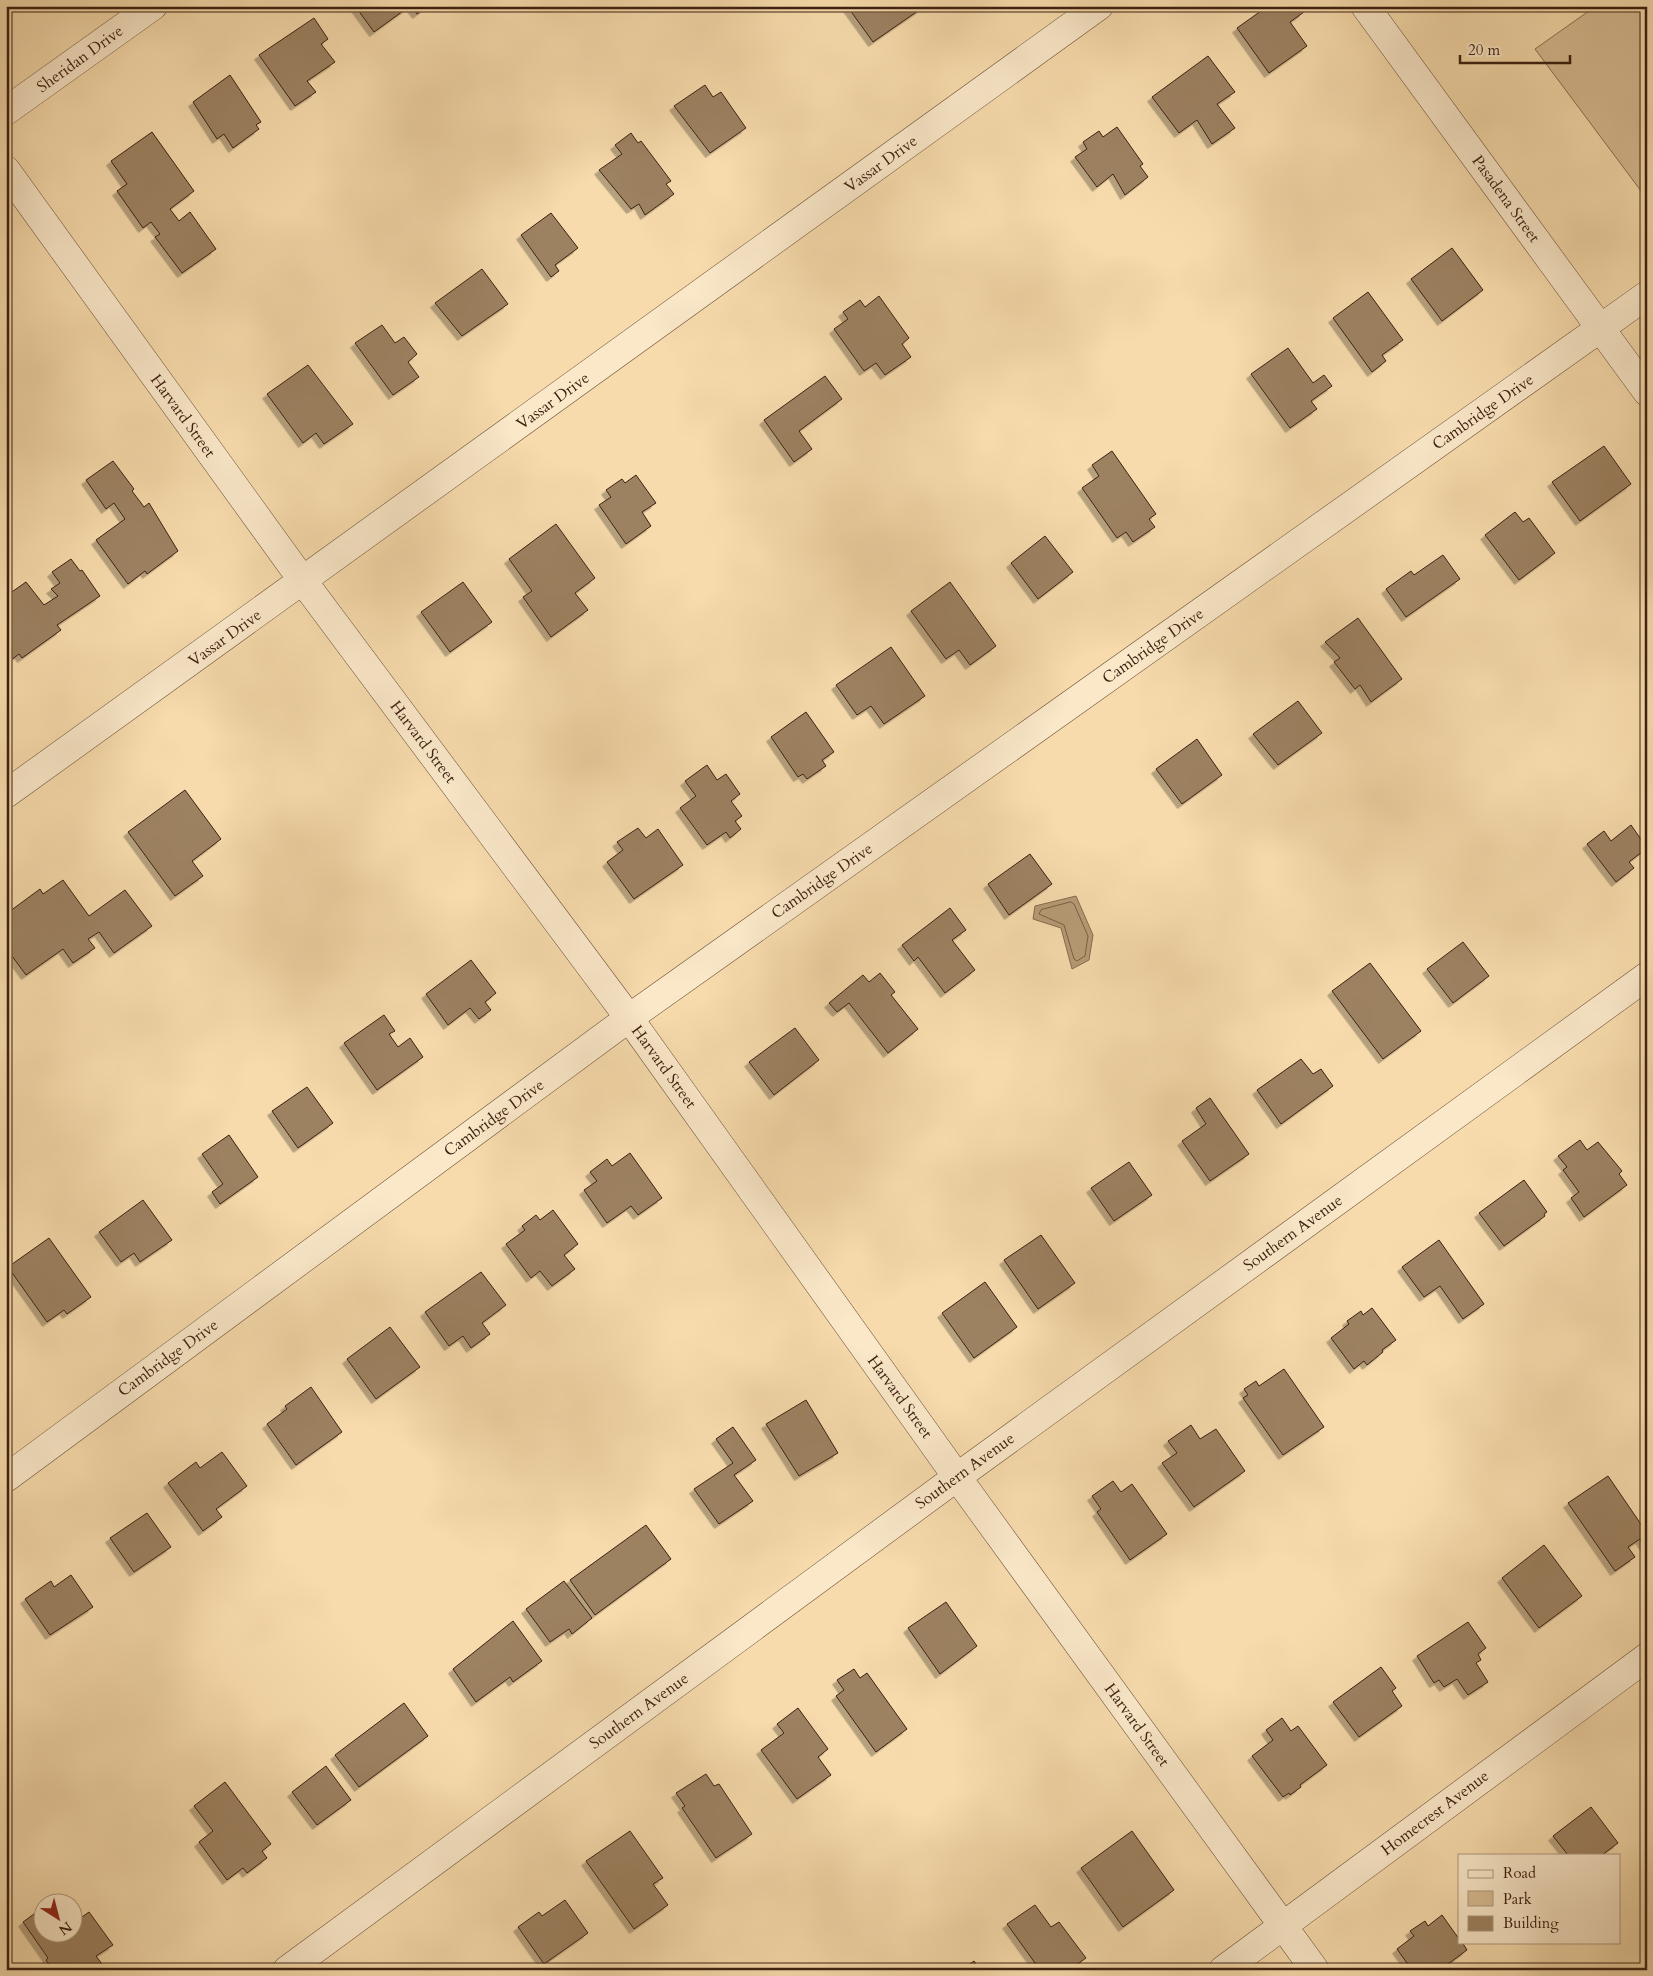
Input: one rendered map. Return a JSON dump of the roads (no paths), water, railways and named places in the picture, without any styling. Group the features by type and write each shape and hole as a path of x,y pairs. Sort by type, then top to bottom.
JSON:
{"street":[{"name":"Sheridan Drive","path":"6,111 153,6"},
{"name":"Vassar Drive","path":"6,794 1099,6"},
{"name":"Pasadena Street","path":"1365,6 1647,392"},
{"name":"Harvard Street","path":"6,170 303,581 629,1018 957,1477 1315,1970"},
{"name":"Cambridge Drive","path":"6,1478 629,1018 1647,295"},
{"name":"Southern Avenue","path":"287,1970 957,1477 1647,976"},
{"name":"Homecrest Avenue","path":"1223,1970 1647,1657"}],"water":[{"path":"1076,896 1093,935 1089,960 1072,969 1061,928 1033,919 1035,906"}]}
